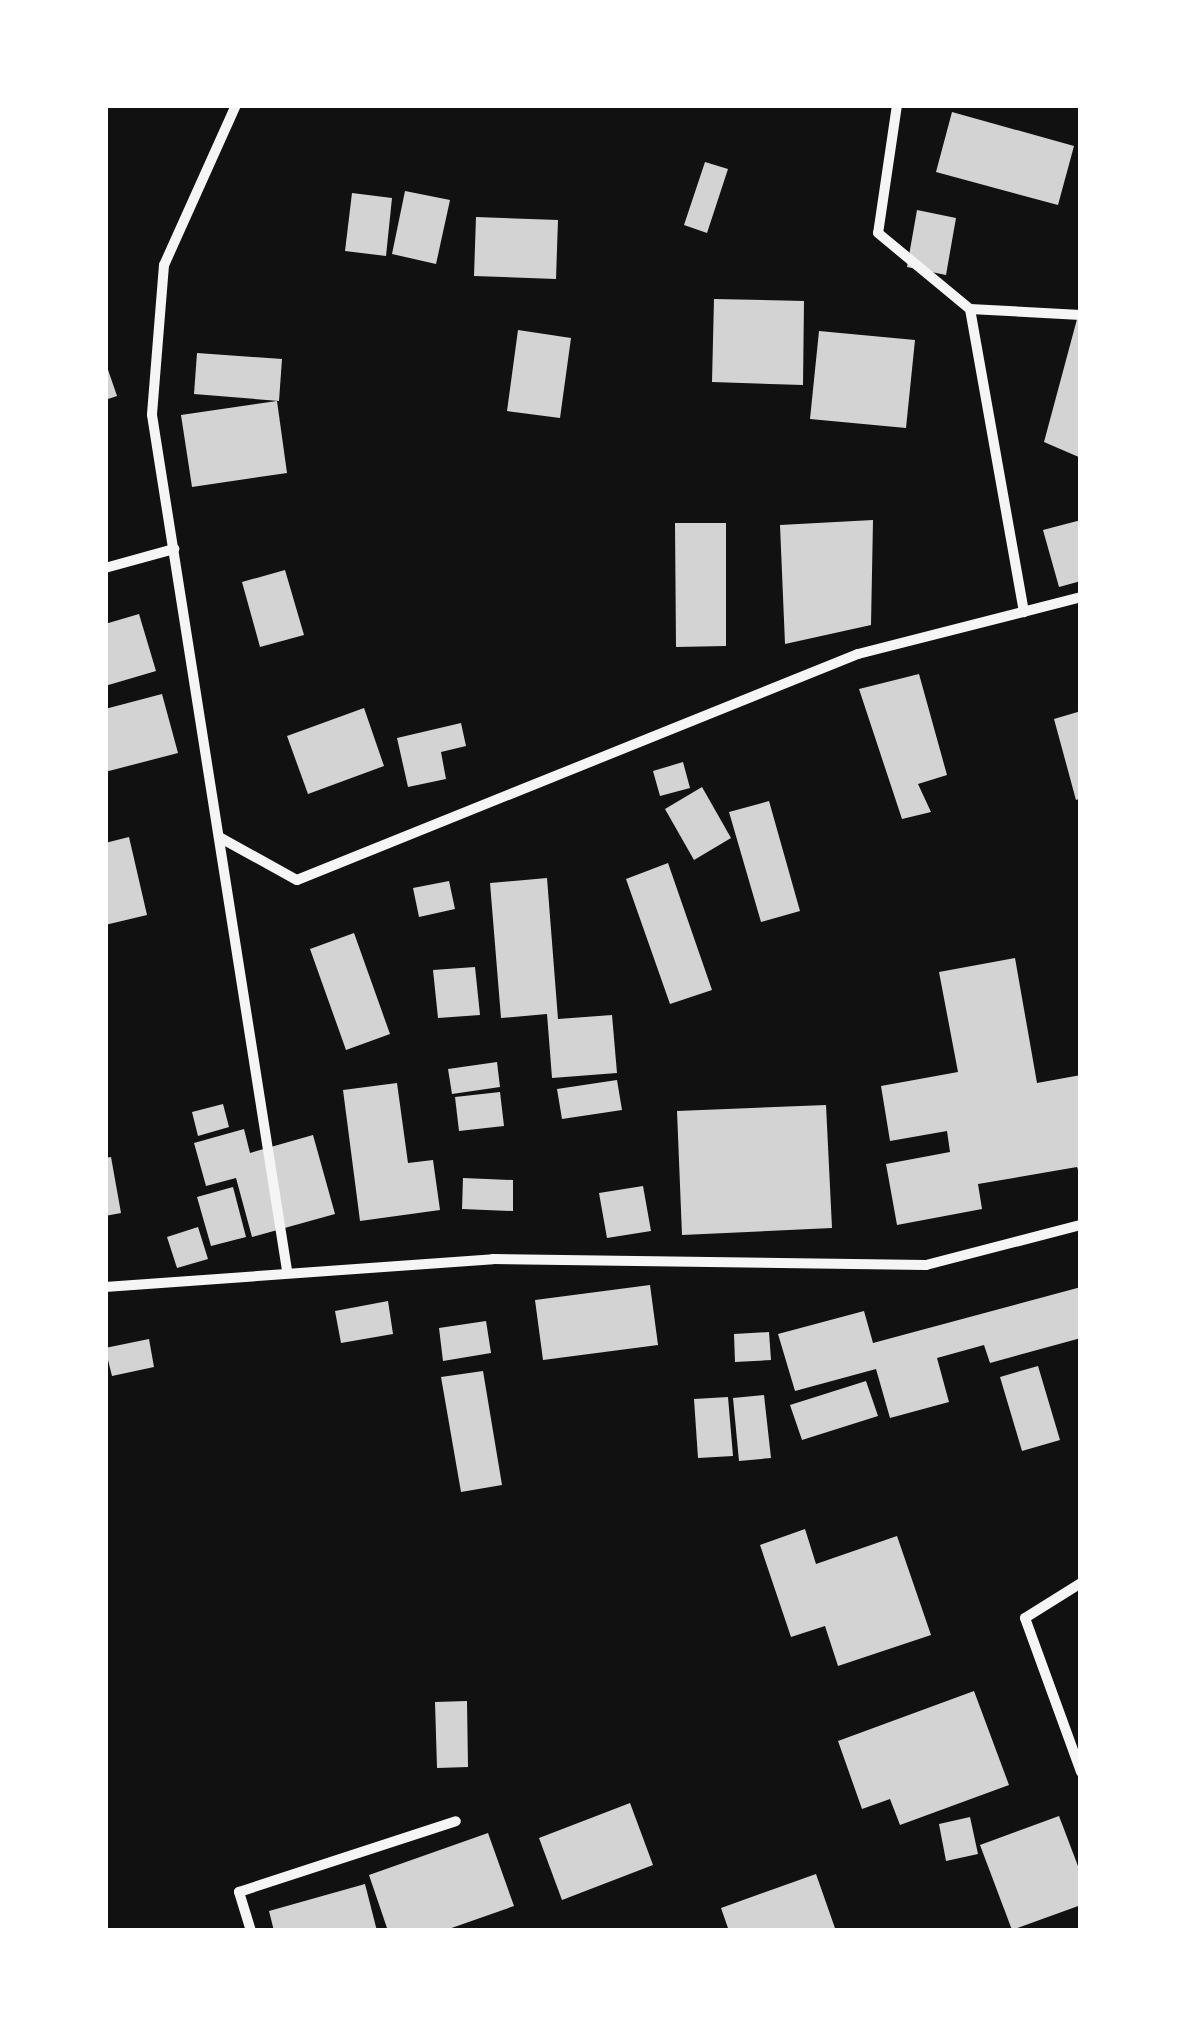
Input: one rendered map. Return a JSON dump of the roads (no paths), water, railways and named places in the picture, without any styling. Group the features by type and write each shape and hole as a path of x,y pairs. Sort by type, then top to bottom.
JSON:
{"street":[{"path":"236,105 164,264 152,415 287,1270"},
{"path":"896,105 878,233 970,309 1081,315"},
{"path":"970,309 1024,612"},
{"path":"105,568 174,549"},
{"path":"219,837 297,880 858,654 1081,597"},
{"path":"105,1287 287,1270 493,1259 926,1265 1081,1226"},
{"path":"1081,1583 1025,1618 1081,1772"},
{"path":"252,1931 239,1892 456,1821"}]}
